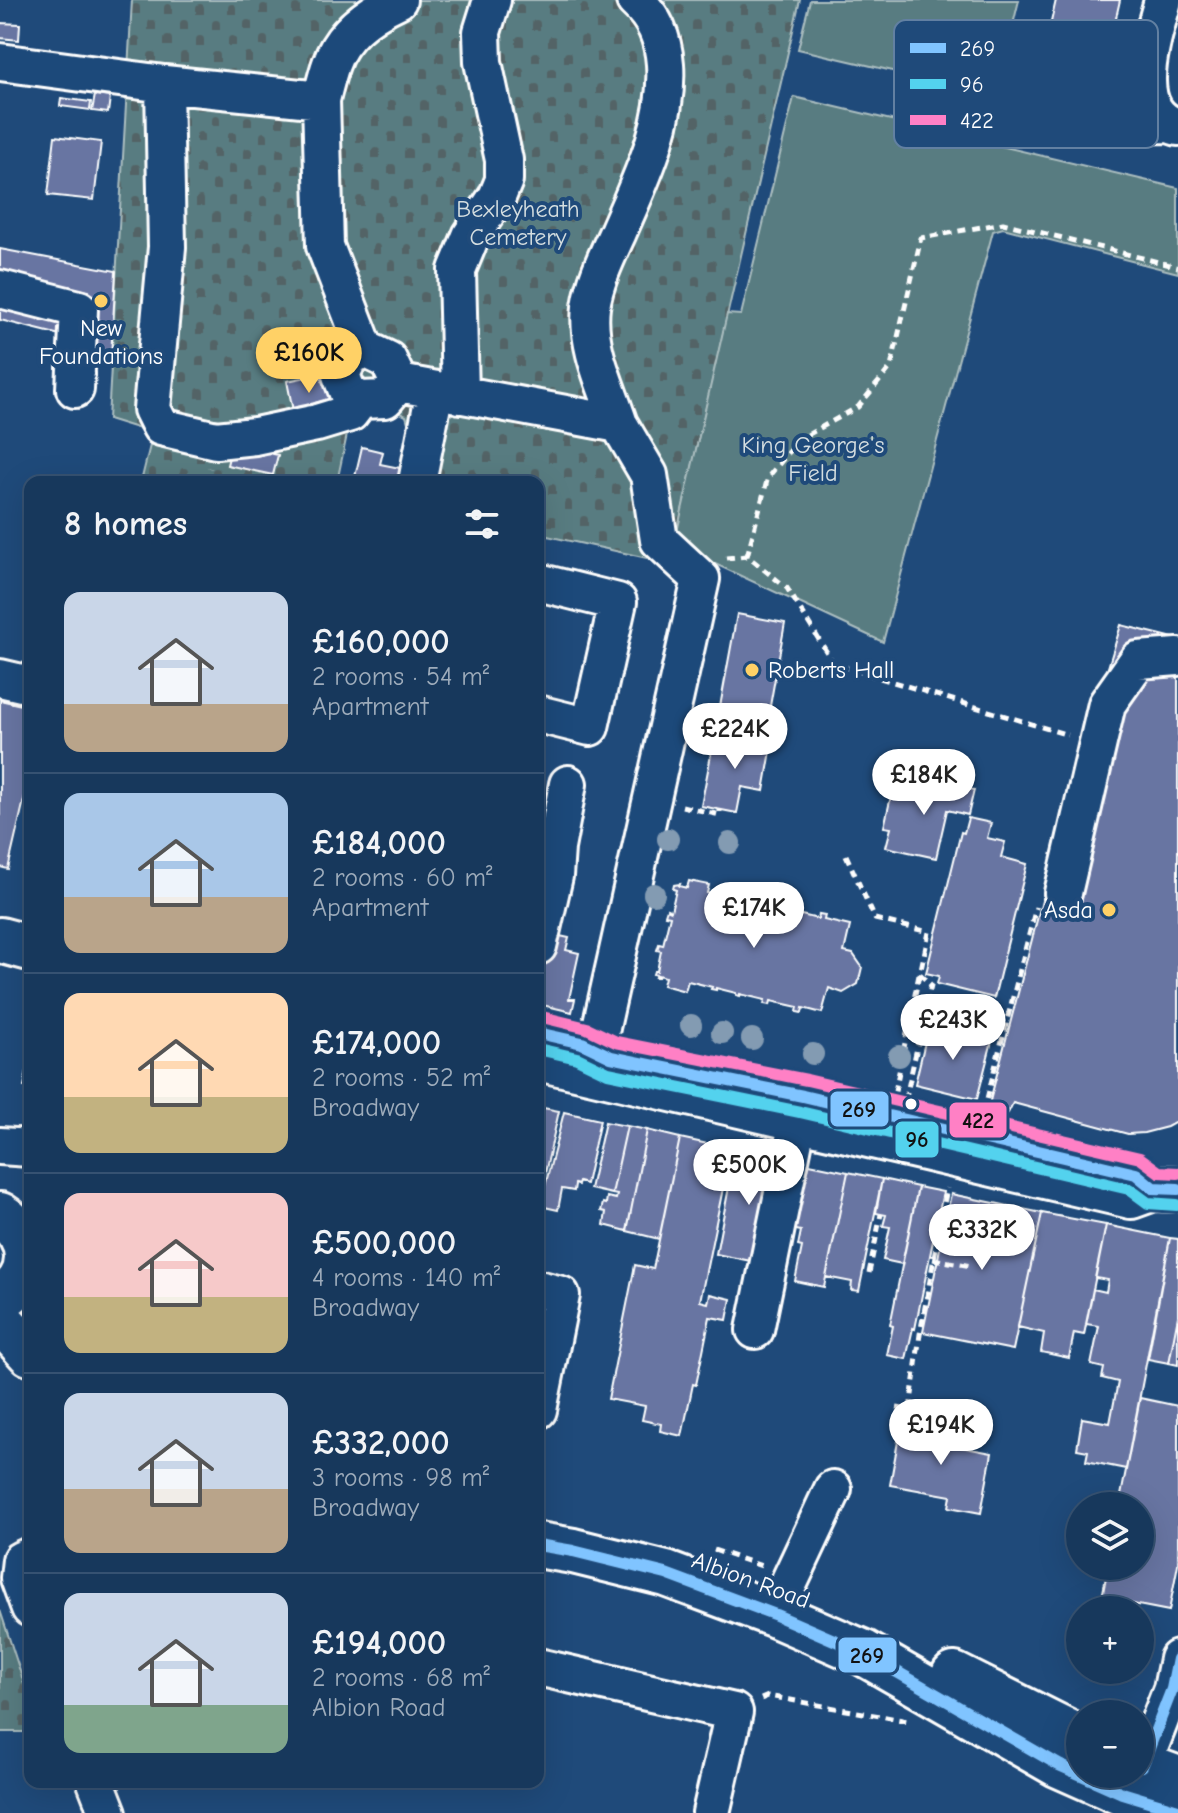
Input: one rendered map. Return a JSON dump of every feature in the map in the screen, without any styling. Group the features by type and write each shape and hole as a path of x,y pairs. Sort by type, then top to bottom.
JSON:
{"main road":[{"path":"0,934 24,914"},
{"path":"0,940 24,946"},
{"path":"544,1034 582,1043 611,1057 800,1107 966,1146 1136,1174 1165,1189"},
{"path":"544,1059 800,1107 896,1117 966,1146"},
{"path":"12,1216 24,1242"},
{"path":"0,1320 24,1346"},
{"name":"Albion Road","path":"544,1522 685,1555 762,1579 781,1602 1059,1765 1122,1793 1161,1785"},
{"name":"Albion Road","path":"544,1546 781,1602 809,1600 1066,1731"}],"street":[{"path":"398,0 377,10 349,32 332,61 321,100 325,246 365,349 388,360 399,383"},
{"path":"419,476 448,392 457,270 471,236 497,197 504,180 504,160 483,62 482,32 492,0"},
{"path":"596,1050 701,579 659,540 649,475 619,424 592,343 591,307 599,275 652,149 666,86 659,32 646,10 635,0"},
{"path":"1158,20 1163,0"},
{"path":"0,62 164,84 321,100"},
{"path":"164,84 167,247 152,409 161,427 216,440 255,436 350,413 360,400"},
{"path":"1158,112 1174,126"},
{"path":"0,289 79,309 75,389"},
{"path":"365,349 349,357 341,375 348,393 360,400 385,399 399,383"},
{"path":"399,383 619,424"},
{"path":"544,584 618,602 590,727 544,716"},
{"path":"1051,893 1107,704 1138,660 1178,657"},
{"path":"0,678 24,684"},
{"path":"544,920 568,784"},
{"path":"755,1330 800,1107"},
{"path":"0,1146 24,1148"},
{"path":"544,1291 561,1295 544,1380"},
{"path":"781,1602 833,1489"},
{"path":"24,1564 19,1578 24,1592"},
{"path":"1161,1785 1178,1659"},
{"path":"544,1668 734,1712 711,1813"},
{"path":"98,1788 108,1813"}],"path":[{"path":"747,556 768,477 800,439 858,407 891,367 921,238 1003,223 1178,267"},
{"path":"701,579 712,559 747,556 787,588 834,664 1079,738"},
{"path":"652,799 720,815 720,810"},
{"path":"846,855 875,919 929,932 896,1117"},
{"path":"914,1427 910,1410 933,1259 966,1146 1051,893"},
{"path":"896,1117 931,985 920,974"},
{"path":"869,1273 881,1214"},
{"path":"933,1259 971,1266"},
{"path":"897,1408 910,1410"},
{"path":"775,1698 904,1721 915,1720"}],"green space":[{"name":"Bexleyheath Cemetery","path":"132,0 800,0 670,563 544,535 544,476 424,476 412,448 406,416 399,413 384,411 349,425 338,476 142,476 153,433 108,419"},
{"path":"810,0 1019,0 1014,20 894,20 894,71 798,49"},
{"name":"King George's Field","path":"794,97 894,121 894,148 1009,148 1178,188 1178,273 1003,228 993,231 883,642 674,545 727,314 741,315"},
{"path":"0,1610 24,1684 24,1732 0,1732"}],"building":[{"path":"1056,0 1120,0 1116,20 1051,20"},
{"path":"0,23 20,24 19,40 0,38"},
{"path":"95,95 110,97 108,113 92,111"},
{"path":"61,98 91,102 90,110 60,106"},
{"path":"55,136 101,142 94,200 48,195"},
{"name":"New Foundations","path":"0,249 116,271 111,357 87,356 89,291 0,274"},
{"path":"0,299 73,317 68,337 0,320"},
{"path":"327,373 332,399 315,403 318,416 295,421 287,381"},
{"path":"232,445 278,455 273,475 227,465"},
{"path":"362,447 383,452 380,464 405,469 403,476 355,476"},
{"name":"Roberts Hall","path":"737,614 785,623 768,717 777,719 772,745 715,734"},
{"name":"Asda","path":"1121,625 1178,639 1178,1121 1144,1133 1128,1134 1013,1103 1008,1113 1002,1116 995,1115 990,1108 1071,789"},
{"path":"0,700 24,706 24,800 8,869 0,867"},
{"path":"715,734 772,745 764,791 742,787 737,813 701,806"},
{"path":"930,780 974,790 968,815 947,810 936,858 886,847 891,828 884,827 892,792 925,799"},
{"path":"968,818 991,823 987,838 1005,842 1001,857 1027,864 994,998 937,984 939,976 926,973 961,832 964,833"},
{"path":"689,881 709,885 707,893 757,902 786,912 787,906 794,908 793,913 818,919 819,914 825,915 824,920 850,926 844,952 853,954 862,967 858,984 843,993 829,988 822,1013 803,1008 802,1013 797,1012 798,1007 771,1001 770,1005 764,1004 765,1000 688,981 685,991 663,985 665,977 655,977 653,974 657,971 661,951 657,950 659,944 663,945 670,916 665,915 667,909 671,911 676,890 673,889 674,885 687,888"},
{"path":"551,934 569,938 566,950 579,953 569,999 575,999 572,1012 544,1005 544,964"},
{"path":"929,1025 992,1041 977,1099 915,1084"},
{"path":"544,1108 559,1111 544,1178"},
{"path":"564,1112 600,1120 586,1184 575,1184 574,1191 562,1189 558,1210 544,1207 544,1190"},
{"path":"605,1122 627,1126 612,1194 590,1189"},
{"path":"627,1126 647,1130 627,1231 604,1225 606,1212 601,1211 607,1197 616,1199 617,1195 612,1194"},
{"path":"647,1130 680,1138 659,1239 627,1231"},
{"path":"680,1138 731,1149 700,1301 708,1303 710,1294 731,1299 727,1320 710,1317 682,1436 660,1431 661,1424 642,1420 645,1406 608,1399 635,1265 653,1269"},
{"path":"736,1151 782,1160 761,1263 716,1254"},
{"path":"795,1161 848,1172 824,1287 795,1281 802,1247 798,1246 801,1231 782,1227"},
{"path":"848,1172 882,1179 859,1291 851,1290 852,1282 826,1277"},
{"path":"882,1179 918,1187 902,1264 883,1260 890,1227 883,1226 886,1215 876,1213"},
{"path":"918,1187 943,1192 906,1359 887,1355 893,1326 890,1325"},
{"path":"951,1194 1042,1213 1013,1350 923,1332"},
{"path":"1042,1213 1106,1225 1084,1335 1074,1333 1069,1358 1041,1352 1044,1333 1018,1327"},
{"path":"1106,1225 1170,1238 1126,1469 1086,1461 1088,1451 1077,1449 1082,1418 1110,1423 1118,1382 1102,1378 1104,1368 1091,1365 1099,1326 1086,1324 1093,1289 1106,1292 1108,1280 1095,1278"},
{"path":"1170,1238 1178,1239 1178,1316 1169,1363 1148,1359"},
{"path":"1178,1316 1178,1365 1169,1363"},
{"path":"1140,1398 1178,1406 1178,1564 1169,1611 1154,1608 1154,1596 1102,1596 1105,1580 1154,1580 1154,1492 1122,1492"},
{"path":"901,1425 962,1436 960,1447 992,1453 981,1513 949,1507 951,1496 890,1485"}],"transit line":[{"name":"422","path":"544,1017 587,1028 616,1042 807,1080 1140,1158 1159,1172 1178,1173"},
{"name":"269","path":"544,1034 582,1043 611,1057 803,1096 1136,1174 1153,1188 1178,1189"},
{"name":"96","path":"544,1050 577,1058 608,1073 800,1112 1129,1189 1148,1203 1177,1205"},
{"name":"269","path":"544,1546 666,1574 776,1615 864,1653 1059,1765 1122,1793 1178,1810"},
{"name":"269","path":"1154,1735 1172,1689 1178,1659"}],"place":[{"name":"New Foundations","path":"101,301"},
{"name":"Roberts Hall","path":"752,670"},
{"name":"Asda","path":"1109,910"}]}
